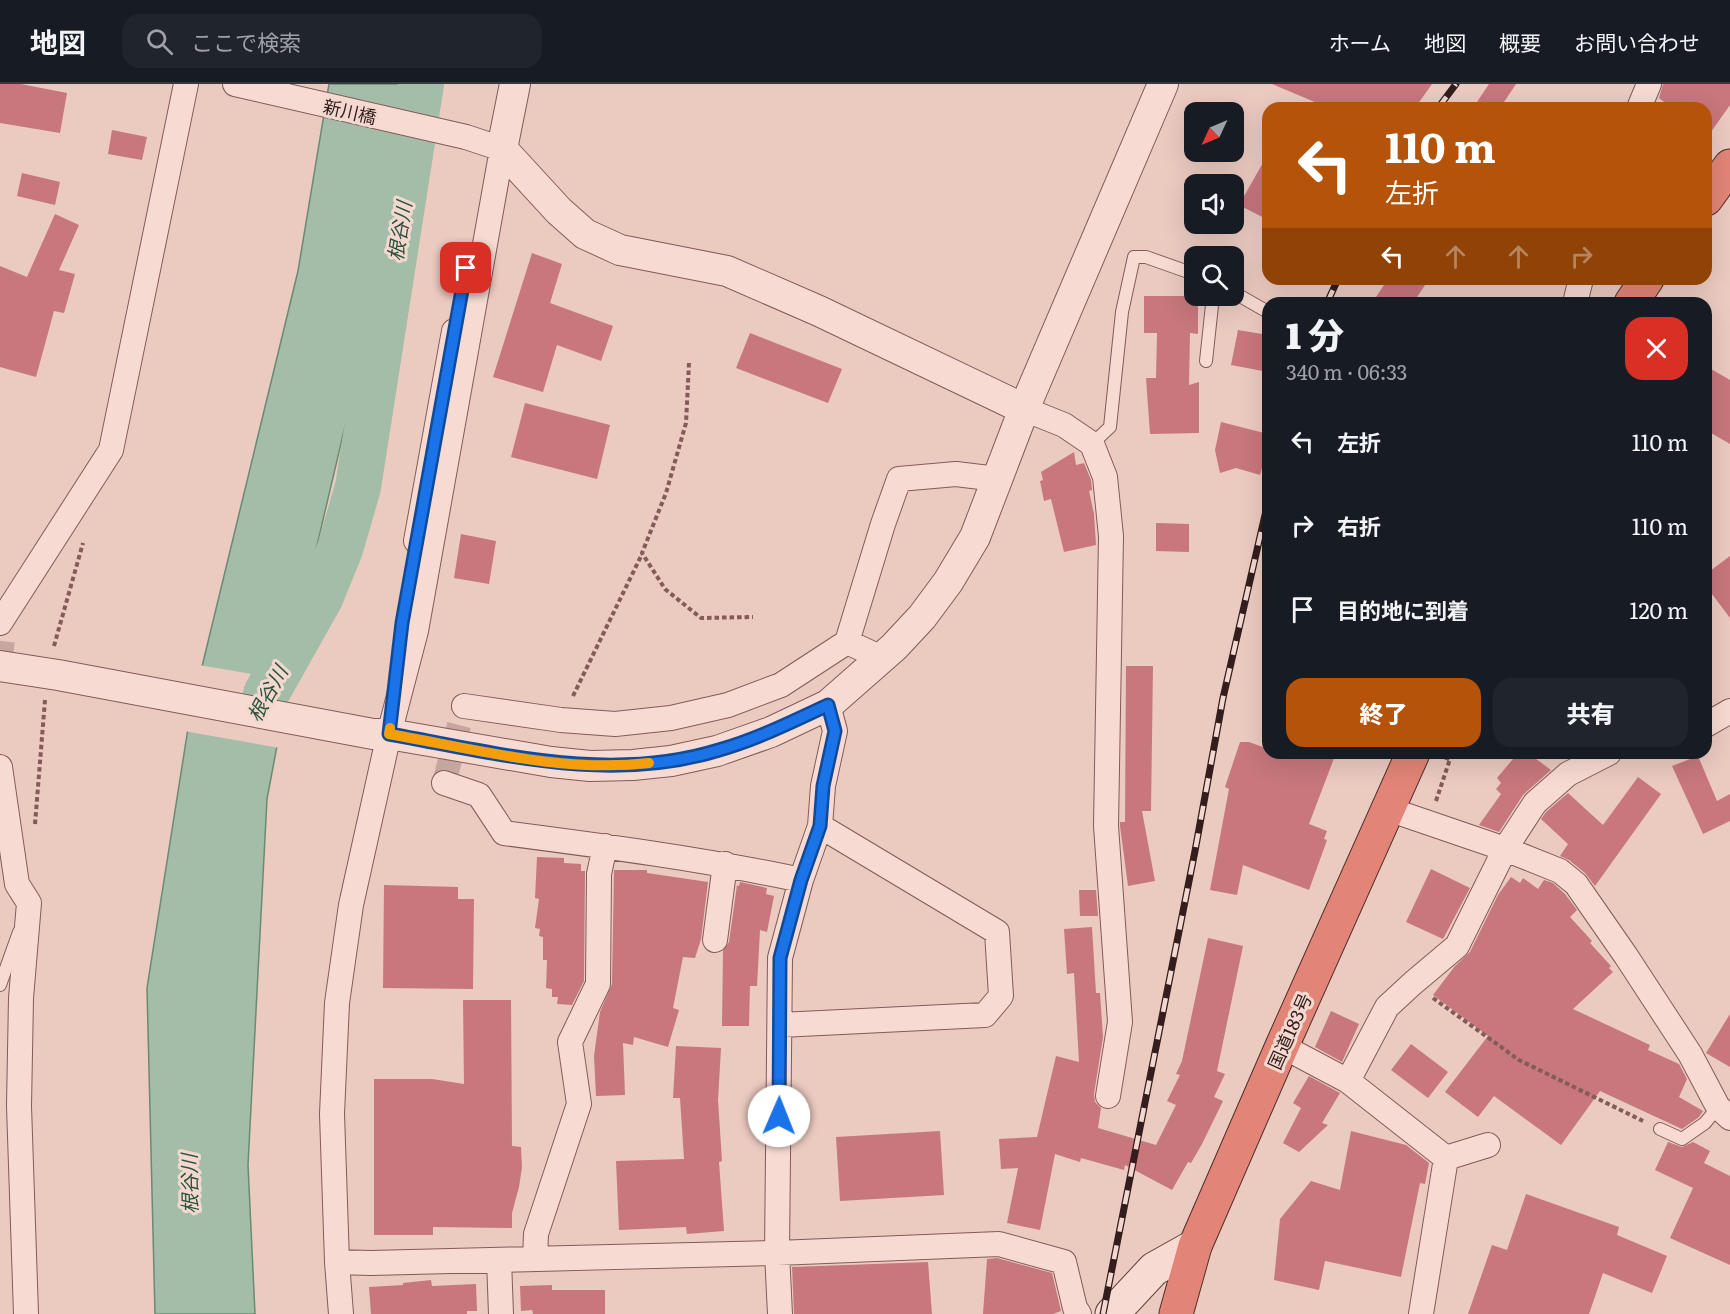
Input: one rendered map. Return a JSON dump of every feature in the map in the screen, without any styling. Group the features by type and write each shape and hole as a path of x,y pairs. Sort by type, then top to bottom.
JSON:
{"highway":[{"path":"1712,191 1730,166"},
{"name":"国道183号","path":"1176,1314 1195,1246 1410,759"}],"main road":[{"path":"1112,1314 1154,1269 1195,1246"}],"street":[{"path":"1,626 111,450 186,84"},
{"name":"新川橋","path":"235,84 466,137 502,149"},
{"path":"341,1314 332,1114 337,1003 351,905 381,734 474,225 502,149 515,84"},
{"path":"0,666 381,734 551,762 590,766 671,761 717,751 771,732 828,705 882,658 922,617 948,582 975,537 1024,410 1163,84"},
{"path":"1642,102 1649,84"},
{"path":"502,149 559,211 585,234 620,250 728,271 819,311 1024,410 1064,425 1092,444 1105,477 1111,536 1106,826 1120,1022 1108,1096"},
{"path":"464,706 561,720 615,724 671,718 728,705 781,685 847,642 899,479 956,474 997,479"},
{"path":"847,642 882,658"},
{"path":"780,1314 777,1253 780,958 801,880 820,826 823,786 835,731 828,705"},
{"path":"1712,722 1730,711"},
{"path":"1348,1081 1387,1007 1457,946 1505,849 1535,803 1568,774 1597,759"},
{"path":"0,767 17,884 29,903 21,998 19,1106 26,1314"},
{"path":"444,783 479,795 504,833 725,864 801,880"},
{"path":"1388,809 1505,849 1560,871 1576,884 1690,1054 1724,1112"},
{"path":"780,1025 985,1015 1001,996 997,932 820,826"},
{"path":"535,1259 536,1234 579,1104 570,1042 598,984 599,874 605,846"},
{"path":"716,940 725,864"},
{"path":"1282,1046 1348,1081 1446,1158"},
{"path":"1446,1158 1488,1145"},
{"path":"1421,1314 1446,1158"},
{"path":"337,1262 777,1253 999,1244 1064,1262 1078,1314"},
{"path":"499,1260 501,1314"}],"lane":[{"path":"1092,444 1110,427 1122,312 1134,257 1146,257 1184,270"},
{"path":"1244,298 1262,309"},
{"path":"1206,361 1212,306"},
{"path":"0,985 29,903"},
{"path":"1660,1129 1682,1139 1724,1112"}],"path":[{"path":"561,720 642,554 666,493 686,423 689,363"},
{"path":"642,554 665,589 701,618 753,617"},
{"path":"1433,808 1450,759"},
{"path":"1413,983 1518,1060 1660,1129"}],"water":[{"path":"329,84 414,84 372,312 306,592 267,799 248,1165 255,1314 155,1314 147,988 190,716 298,271"}],"pier":[{"path":"199,665 292,681 280,748 184,731"}],"building":[{"path":"0,84 21,84 67,93 60,133 0,123"},
{"path":"1272,84 1432,84 1419,102 1315,102"},
{"path":"1489,84 1516,84 1504,102 1477,102"},
{"path":"1663,84 1730,84 1730,105 1712,130 1712,102 1664,102 1659,98"},
{"path":"112,130 147,137 142,160 108,154"},
{"path":"1262,165 1262,217 1244,208 1244,196"},
{"path":"22,173 60,182 55,205 17,196"},
{"path":"55,214 79,225 59,270 75,274 64,313 54,311 36,377 0,367 0,266 27,277"},
{"path":"532,253 562,264 550,303 613,326 601,361 557,345 543,392 493,377"},
{"path":"1384,285 1425,285 1417,297 1376,297"},
{"path":"1144,296 1184,296 1184,306 1198,306 1198,334 1190,333 1189,385 1199,382 1199,433 1150,434 1146,378 1156,378 1157,333 1144,333"},
{"path":"1238,330 1262,334 1262,371 1231,365"},
{"path":"750,333 842,369 828,403 736,368"},
{"path":"1712,370 1730,380 1730,444 1712,434"},
{"path":"525,403 610,425 597,479 511,457"},
{"path":"1221,422 1262,432 1260,475 1236,468 1220,473 1215,450"},
{"path":"1074,452 1076,465 1084,463 1091,480 1092,490 1089,491 1094,514 1096,545 1064,552 1051,499 1044,501 1040,481 1043,480 1041,472"},
{"path":"1156,523 1189,524 1189,552 1156,551"},
{"path":"461,534 496,541 489,584 454,578"},
{"path":"1730,556 1730,618 1712,594 1712,570"},
{"path":"1126,666 1153,666 1151,811 1142,811 1155,881 1128,886 1120,826 1120,822 1125,822"},
{"path":"1240,742 1249,742 1262,747 1262,759 1334,759 1309,824 1327,831 1324,839 1327,840 1309,890 1243,865 1237,895 1210,890 1229,789 1225,787"},
{"path":"1513,759 1536,759 1551,770 1523,795 1499,832 1479,825 1501,794 1496,789 1501,783 1497,778"},
{"path":"1690,759 1699,759 1717,801 1730,794 1730,821 1703,834 1672,766"},
{"path":"1638,777 1661,794 1595,886 1585,873 1560,856 1568,844 1541,819 1568,793 1603,825"},
{"path":"537,857 564,858 564,863 581,864 581,871 585,871 584,981 572,1005 557,1004 558,997 552,997 552,989 546,988 547,960 543,960 543,937 539,936 540,929 535,928 539,899 535,898"},
{"path":"1431,869 1470,888 1443,939 1406,922"},
{"path":"614,870 647,870 647,873 708,882 701,939 695,958 683,957 673,1008 679,1010 668,1047 634,1037 633,1045 623,1043 625,1095 596,1096 594,1056 600,1012 612,984"},
{"path":"1511,877 1520,883 1523,878 1538,889 1544,880 1553,883 1577,910 1570,917 1611,966 1609,968 1613,972 1573,1009 1650,1045 1648,1050 1679,1064 1687,1079 1679,1097 1703,1111 1699,1117 1682,1129 1600,1091 1561,1145 1494,1096 1478,1117 1445,1092 1488,1036 1433,995 1455,966 1470,952 1498,895"},
{"path":"740,882 767,888 766,894 774,896 767,932 760,930 757,986 750,986 749,1026 722,1026 723,951 729,942 737,885 739,886"},
{"path":"384,885 458,887 458,899 474,899 473,989 383,988"},
{"path":"1079,890 1096,890 1098,916 1080,916"},
{"path":"1092,927 1096,993 1100,993 1103,1037 1094,1094 1095,1102 1101,1108 1098,1128 1156,1145 1176,1105 1167,1101 1180,1075 1176,1074 1182,1061 1208,938 1243,946 1217,1071 1225,1074 1214,1097 1223,1101 1202,1144 1191,1163 1188,1162 1172,1190 1125,1165 1124,1170 1081,1158 1080,1162 1055,1154 1040,1230 1007,1223 1018,1168 1001,1169 999,1139 1037,1137 1056,1056 1079,1062 1074,973 1067,974 1064,929"},
{"path":"463,1000 511,1000 512,1146 521,1147 522,1167 512,1213 512,1228 433,1227 433,1235 374,1235 374,1079 432,1079 464,1084"},
{"path":"1331,1011 1359,1024 1342,1062 1315,1047"},
{"path":"1730,1014 1730,1067 1706,1053"},
{"path":"1411,1044 1448,1072 1428,1098 1391,1070"},
{"path":"676,1046 721,1048 718,1100 722,1161 719,1162 724,1231 687,1234 686,1227 619,1230 616,1161 684,1159 680,1098 673,1098"},
{"path":"1309,1076 1340,1093 1322,1123 1328,1125 1299,1152 1283,1143 1301,1108 1293,1103"},
{"path":"940,1131 944,1195 840,1201 836,1137"},
{"path":"1351,1131 1406,1145 1429,1163 1425,1184 1420,1183 1401,1277 1325,1261 1319,1290 1274,1280 1280,1219 1311,1181 1340,1190"},
{"path":"1668,1142 1682,1147 1693,1142 1710,1151 1704,1163 1730,1176 1730,1265 1670,1238 1693,1188 1655,1170"},
{"path":"1526,1194 1619,1227 1617,1235 1667,1256 1652,1293 1603,1273 1589,1314 1468,1314 1492,1245 1507,1250"},
{"path":"997,1258 1052,1273 1061,1311 1053,1314 983,1314 987,1259"},
{"path":"928,1262 932,1314 794,1314 792,1267"},
{"path":"431,1280 432,1286 476,1284 477,1311 467,1311 467,1314 371,1314 369,1287 403,1285 403,1283"},
{"path":"552,1285 552,1290 605,1290 605,1314 533,1314 532,1310 521,1311 520,1286"}],"waterway":[{"name":"根谷川","path":"266,694 320,598 340,549 358,487 421,84"}],"tunnel":[{"path":"0,665 4,631"},
{"path":"444,783 464,706"}],"railway":[{"path":"1442,102 1456,84"},
{"path":"1330,297 1335,285"},
{"path":"1103,1314 1223,698 1262,528"}],"slow traffic":[{"path":"390,728 389,734 551,762 590,766 649,763"}],"route":[{"path":"466,268 402,623 389,734 551,762 590,766 633,765 671,761 717,751 771,732 828,705 835,731 823,786 820,826 801,880 780,958 779,1116"}]}
